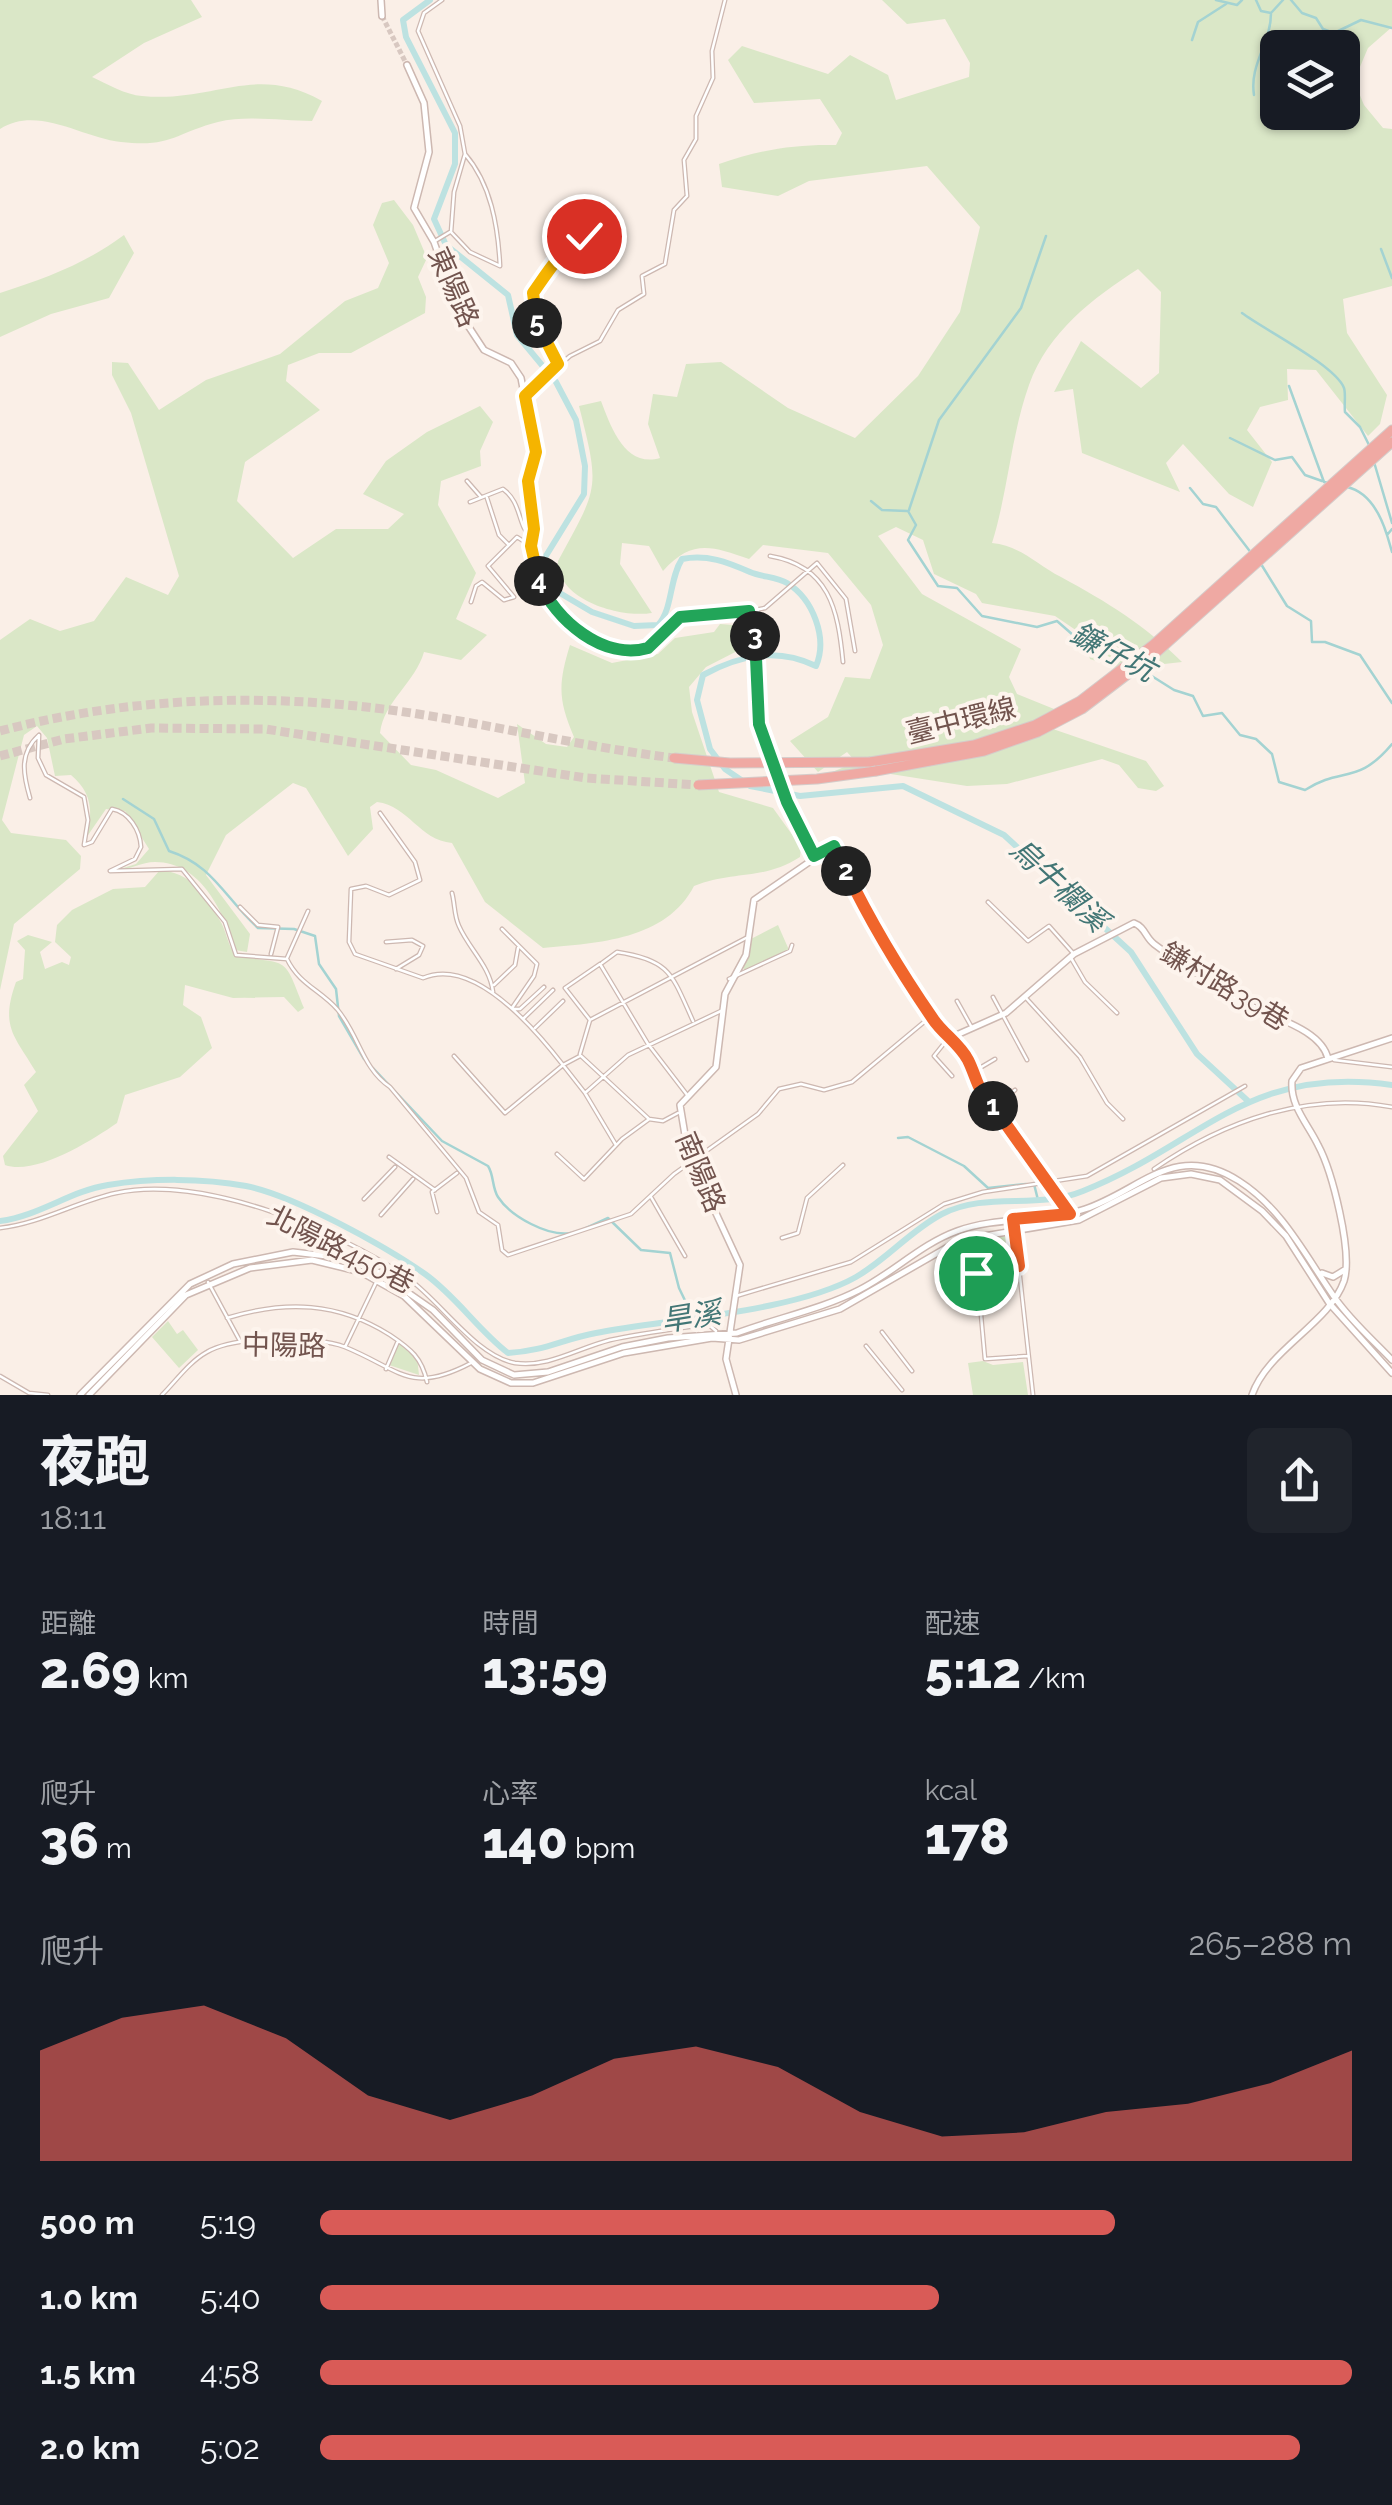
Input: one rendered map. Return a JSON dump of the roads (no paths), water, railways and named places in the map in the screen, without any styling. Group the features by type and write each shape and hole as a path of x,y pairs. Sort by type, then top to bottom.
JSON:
{"highway":[{"name":"臺中環線","path":"698,784 817,779 1004,736 1080,702 1134,665 1372,454 1392,430"},
{"name":"臺中環線","path":"1372,454 1392,442"},
{"name":"臺中環線","path":"674,758 730,764 873,766"}],"street":[{"path":"381,0 382,16"},
{"path":"442,0 424,13 418,32 460,126 465,154 454,192 451,232 470,252 500,266 491,200 479,171 465,154"},
{"path":"525,396 558,364 600,341 618,310 644,294 641,280 646,271 665,264 674,210 688,196 684,160 696,139 696,116 713,78 712,51 725,0"},
{"name":"東陽路","path":"407,65 424,102 430,152 414,208 434,242 459,312 484,350 511,363 525,396 536,452 528,481 532,542 549,600 588,638 639,650 654,644 667,624 680,617 749,611"},
{"path":"434,242 451,232"},
{"path":"558,364 540,329 533,293 552,272 560,254 584,236"},
{"path":"468,481 484,498 499,534 508,544"},
{"path":"470,502 504,490 515,498 532,542"},
{"path":"472,602 476,586 482,582 504,600 514,597 488,566 517,537 532,542"},
{"path":"770,556 794,560 810,570 835,608 843,662"},
{"path":"814,856 790,808 759,724 757,650 749,611 765,608 817,563 846,600 854,652"},
{"path":"30,798 24,760 39,734 38,758 46,775 84,798 88,820 84,845 92,842 112,809 128,816 134,827 140,839 139,854 110,871 182,869 225,922 233,952 287,959"},
{"path":"380,813 415,862 420,880 389,895 355,885 349,942 360,957 395,970 481,983 534,1029 563,1064 616,1146"},
{"name":"南陽路","path":"729,1338 740,1271 737,1253 692,1161 678,1113 716,1067 729,979 746,955 758,895 814,856 831,847 838,850 884,945 932,1016"},
{"path":"452,893 456,920 493,986 493,993"},
{"path":"988,902 1028,941 1049,926 1073,956 1085,982 1117,1012"},
{"path":"240,908 258,925 279,926 270,955"},
{"path":"308,911 287,959 296,978 338,1010 374,1079 390,1087 442,1146 458,1172 468,1180 479,1212 498,1225 502,1250 513,1256 630,1214 692,1161 758,1114 779,1089 802,1084 824,1090 852,1082 932,1016 951,1037 978,1091 1068,1211"},
{"name":"鎌村路39巷","path":"1073,956 1138,924 1153,944 1225,991 1318,1043 1328,1059"},
{"path":"502,929 537,964 534,976 511,1009"},
{"path":"580,1056 590,1020 749,937"},
{"path":"386,942 412,940 423,946 419,955 395,970"},
{"path":"729,979 790,951 792,945"},
{"path":"493,986 515,966 519,946"},
{"path":"590,1020 564,988 617,952 654,958 673,978 694,1023"},
{"path":"952,1076 934,1056 951,1037 1006,1014 1073,956"},
{"path":"600,964 648,1044 688,1097"},
{"path":"511,1009 520,1009 544,986"},
{"path":"523,1019 553,990"},
{"path":"1025,997 1080,1057 1107,1103 1123,1119"},
{"path":"993,998 1006,1014 1027,1060"},
{"path":"534,1029 563,1001"},
{"path":"957,1001 972,1028"},
{"path":"585,1093 648,1044 722,1010"},
{"path":"1252,1395 1266,1370 1332,1300 1346,1269 1323,1155 1296,1107 1291,1084 1300,1068 1392,1038"},
{"path":"454,1056 504,1113 563,1064 580,1056 586,1056 649,1119 663,1121 678,1113"},
{"path":"972,1073 995,1059"},
{"path":"1328,1059 1392,1068"},
{"path":"736,1298 851,1262 944,1204 983,1192 1049,1186 1088,1176 1245,1086"},
{"path":"994,1108 1015,1090"},
{"path":"1154,1169 1236,1124 1296,1107 1316,1103 1392,1107"},
{"path":"557,1154 584,1179 649,1119"},
{"path":"390,1157 396,1166 436,1190"},
{"path":"782,1238 798,1233 807,1198 844,1165"},
{"path":"364,1199 396,1166"},
{"path":"89,1395 176,1295 233,1264 293,1252 317,1252 379,1277 433,1310 482,1360 514,1375 548,1372 622,1348 716,1331 729,1338 858,1291 957,1231 1103,1202 1158,1170 1211,1168 1241,1182 1269,1208 1318,1271 1332,1300 1392,1360"},
{"path":"437,1212 431,1196 458,1172"},
{"path":"80,1395 176,1304 208,1282 250,1268 312,1260 379,1277 421,1310 472,1362 503,1380 533,1383 624,1352 729,1338 840,1309 947,1246 1015,1228 1078,1220 1161,1178 1210,1176 1246,1196 1286,1236 1392,1373"},
{"path":"381,1215 414,1178"},
{"name":"北陽路450巷","path":"0,1228 41,1221 119,1192 214,1195 284,1216 385,1264 448,1310 478,1344 514,1363 539,1363 609,1341 692,1326 708,1324 716,1331"},
{"path":"650,1196 685,1256"},
{"path":"1013,1219 1033,1395"},
{"path":"345,1348 385,1264"},
{"path":"1019,1266 977,1271 980,1318 985,1358 1029,1356"},
{"path":"1318,1271 1332,1277 1346,1269"},
{"path":"208,1282 240,1342"},
{"path":"227,1318 258,1308 298,1304 361,1317 421,1360 427,1384 472,1362"},
{"path":"882,1332 912,1371"},
{"path":"729,1338 726,1359 736,1395"},
{"name":"中陽路","path":"162,1395 199,1356 240,1342 298,1340 345,1348 385,1370 427,1384"},
{"path":"385,1370 398,1340"},
{"path":"866,1346 902,1390"},
{"path":"0,1376 30,1393 48,1395"},
{"path":"94,1385 104,1395"}],"waterway":[{"name":"烏牛欄溪","path":"430,0 403,20 406,37 455,133 455,164 434,219 446,245 508,295 517,335 556,382 576,420 585,466 584,494 544,559 545,579 553,589 592,612 634,626 658,625 682,559 717,560 787,583 804,599 816,620 820,643 816,666 787,657 759,656 731,662 703,675 697,700 710,749 725,769 750,786 800,796 903,786 1004,835 1131,952 1197,1054 1248,1101"},
{"path":"1216,0 1237,5 1242,0"},
{"path":"1256,0 1261,11 1271,13 1283,0"},
{"path":"1291,0 1302,13 1316,18 1323,29 1334,33 1361,20 1392,28"},
{"path":"1192,40 1198,22 1226,4"},
{"path":"1254,95 1255,73 1271,13"},
{"name":"鐮仔坑","path":"909,510 939,420 1021,308 1046,236"},
{"path":"1381,249 1392,278"},
{"path":"1242,313 1313,358 1338,379 1345,390 1345,412 1360,427 1369,445"},
{"path":"1289,386 1324,482 1329,483"},
{"path":"1230,438 1275,460 1292,457 1305,475 1322,481"},
{"path":"1374,462 1392,523"},
{"path":"1347,487 1368,499 1387,535"},
{"path":"1190,488 1203,504 1216,507 1252,554"},
{"path":"871,501 882,510 907,511"},
{"name":"鐮仔坑","path":"908,511 916,525 908,540 938,586 957,588 982,616 1037,627 1057,621 1081,642 1101,643 1128,661"},
{"path":"1392,529 1387,535 1392,552"},
{"path":"1261,564 1287,606 1311,621 1312,642 1325,642 1360,655 1392,703"},
{"name":"鐮仔坑","path":"1139,668 1174,690 1193,696 1203,716 1222,713 1240,735 1256,739 1272,754 1279,782 1305,790 1369,766 1392,744"},
{"path":"123,799 154,819 169,851 208,873 258,928 294,929 315,936 319,964 336,989 339,1016 364,1059"},
{"path":"373,1068 442,1141 488,1166 496,1193 512,1212 542,1229 571,1233"},
{"name":"旱溪","path":"0,1221 81,1192 142,1181 212,1181 266,1191 313,1210 387,1250 436,1283 508,1353 521,1352 596,1333 799,1299 856,1277 942,1214 977,1203 1048,1199 1083,1191 1262,1097 1299,1086 1342,1082 1392,1085"},
{"path":"898,1138 908,1137 964,1166 988,1188 1026,1184"},
{"path":"1034,1184 1038,1200"},
{"path":"584,1229 608,1218 641,1250 670,1253 679,1288 693,1317"}],"tunnel":[{"path":"382,16 407,65"},
{"path":"0,731 133,706 267,700 397,711 674,758"},
{"path":"0,756 64,739 151,728 265,729 586,778 698,785"}]}
